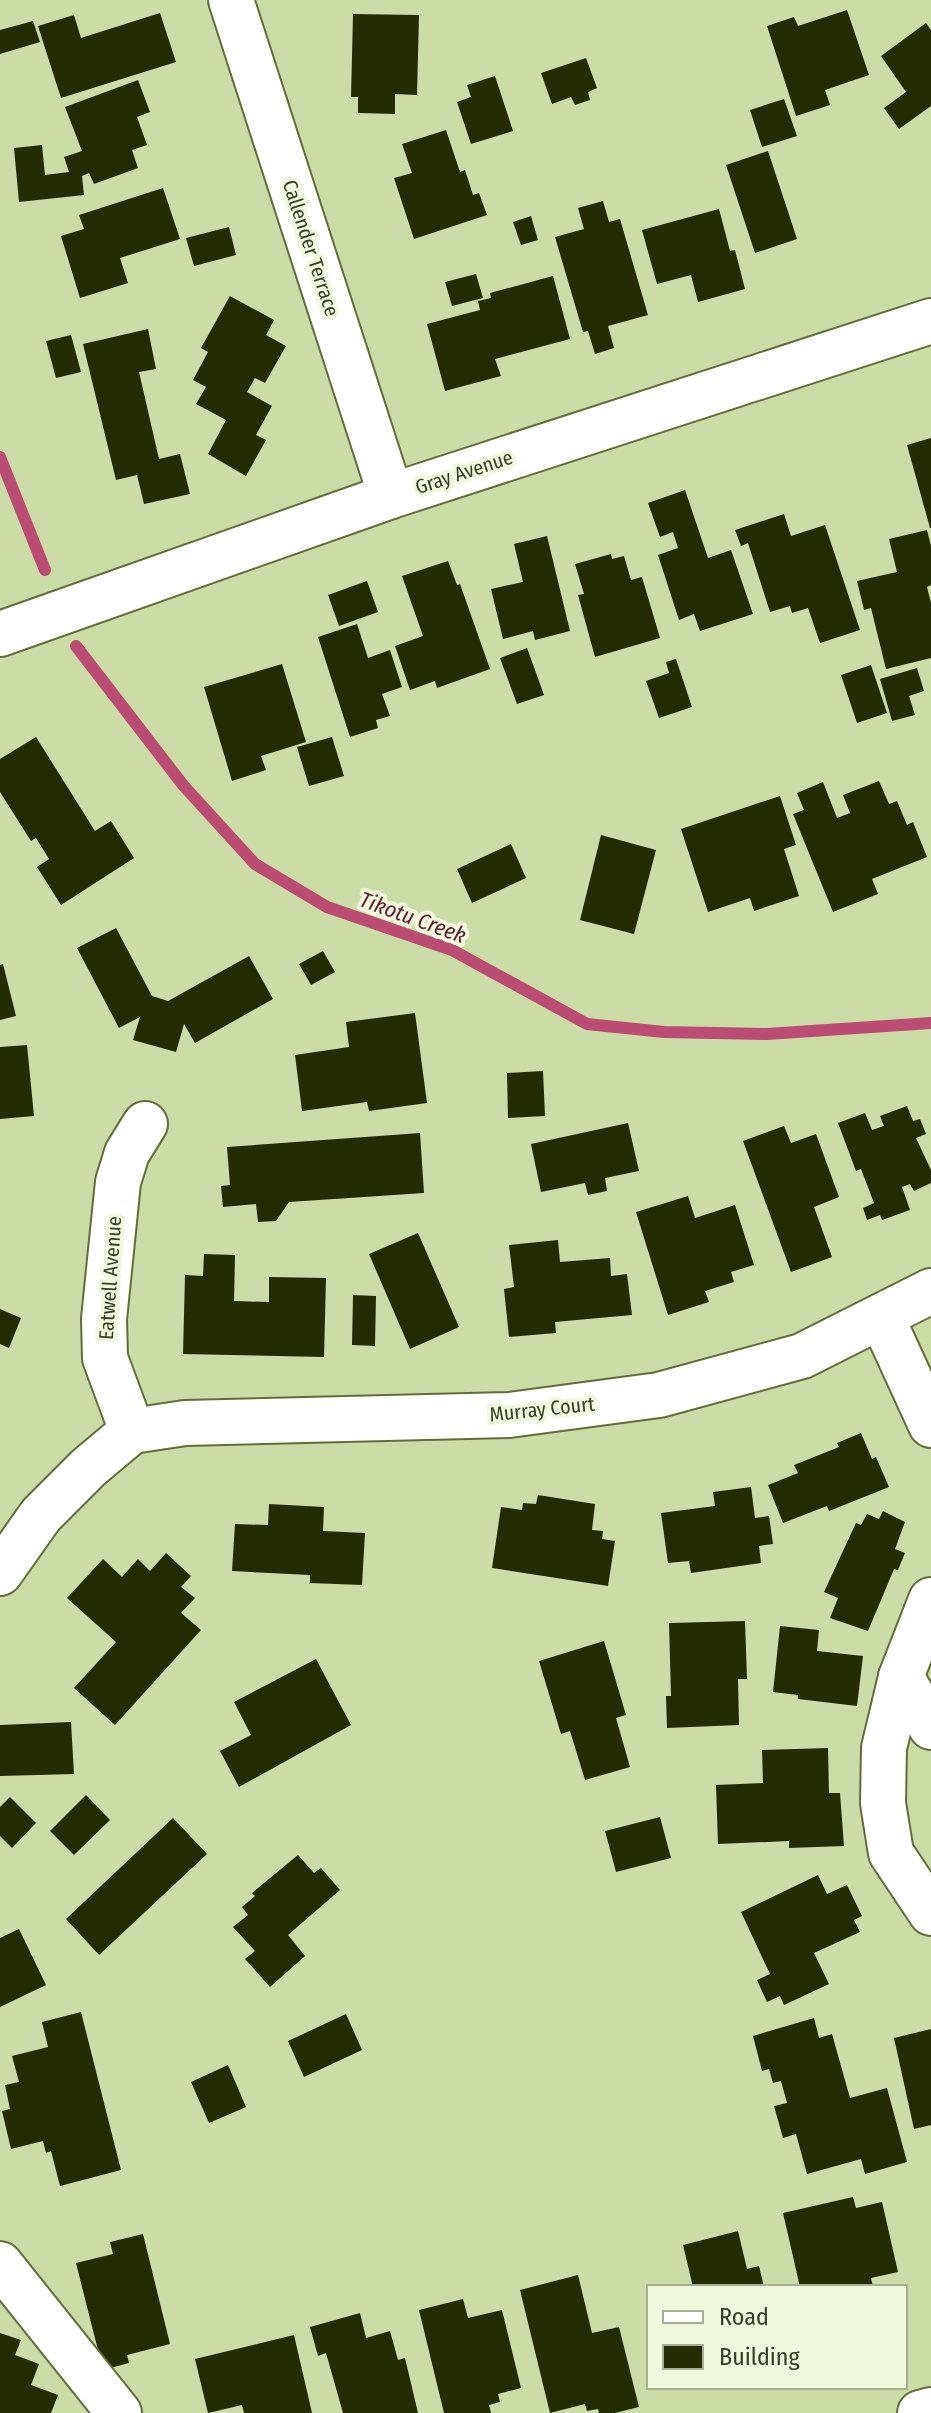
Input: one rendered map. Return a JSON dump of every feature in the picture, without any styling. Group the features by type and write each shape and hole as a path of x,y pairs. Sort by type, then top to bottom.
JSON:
{"street":[{"name":"Callender Terrace","path":"231,0 391,496"},
{"name":"Gray Avenue","path":"0,634 391,496 931,321"},
{"name":"Eatwell Avenue","path":"132,1431 105,1358 104,1319 118,1182 127,1153 145,1124"},
{"name":"Murray Court","path":"132,1431 185,1423 509,1415 659,1395 802,1356 931,1291"},
{"path":"882,1318 931,1425"},
{"path":"0,1573 41,1515 88,1468 132,1431"},
{"path":"931,1600 901,1677 884,1748 883,1803 891,1853 931,1913"},
{"path":"901,1677 931,1727"},
{"path":"0,2264 119,2413"},
{"path":"920,2413 931,2410"}],"building":[{"path":"847,10 869,75 825,90 830,105 796,116 767,26 794,17 798,26"},
{"path":"160,13 176,62 61,98 38,26 74,15 81,38"},
{"path":"353,14 419,15 417,95 395,94 395,114 358,113 358,97 351,97"},
{"path":"33,21 40,42 0,54 0,30"},
{"path":"926,23 931,30 931,106 899,129 884,108 906,92 881,56"},
{"path":"586,58 597,88 588,92 590,100 575,105 571,97 552,104 541,73"},
{"path":"495,76 513,131 471,144 457,102 471,97 467,85"},
{"path":"138,80 150,112 137,117 147,145 132,150 138,168 94,184 89,173 82,176 84,195 19,202 14,148 42,145 45,175 69,172 64,157 82,151 65,107"},
{"path":"784,99 797,136 762,147 750,110"},
{"path":"446,130 460,172 465,170 473,195 479,193 487,215 414,239 394,178 412,173 402,144"},
{"path":"768,151 797,239 755,253 726,165"},
{"path":"163,188 180,239 120,258 128,283 80,298 61,236 84,229 79,215"},
{"path":"603,201 609,222 620,219 648,315 608,326 614,348 595,354 588,331 583,332 555,237 584,229 578,208"},
{"path":"719,209 730,251 735,250 745,289 698,302 691,275 657,284 642,230"},
{"path":"531,216 538,240 521,245 513,222"},
{"path":"229,227 236,255 194,266 186,238"},
{"path":"476,274 483,298 452,306 445,282"},
{"path":"553,276 570,339 495,359 501,376 445,391 427,324 480,310 478,301 491,298 490,293"},
{"path":"230,296 274,320 266,335 286,346 265,383 255,378 247,392 272,406 256,435 266,440 246,476 208,454 226,420 196,404 206,387 193,380 208,352 201,348"},
{"path":"148,329 156,369 139,372 159,459 180,454 190,494 144,504 137,475 116,480 83,344"},
{"path":"71,335 81,372 56,378 46,341"},
{"path":"931,438 931,528 930,528 907,445"},
{"path":"685,490 708,558 731,550 753,614 700,631 694,614 679,620 658,555 678,548 673,532 660,537 648,503"},
{"path":"784,514 791,536 825,525 860,630 820,643 808,608 792,613 790,606 770,612 748,543 741,546 735,530"},
{"path":"927,530 931,546 931,585 927,587 931,603 931,658 886,669 871,608 864,610 857,581 897,572 889,539"},
{"path":"547,536 570,631 535,640 533,631 503,639 491,589 523,582 514,544"},
{"path":"611,554 612,559 624,556 631,580 642,577 660,638 595,657 578,595 584,594 575,564"},
{"path":"448,561 457,585 460,584 490,669 437,688 435,681 410,690 395,646 423,636 402,576"},
{"path":"367,581 378,612 339,626 328,595"},
{"path":"357,624 368,658 390,650 402,687 382,694 390,716 376,720 378,728 350,737 318,637"},
{"path":"527,648 544,695 517,704 500,658"},
{"path":"676,659 692,707 659,718 646,681 669,673 666,662"},
{"path":"282,664 306,742 261,756 266,770 232,781 204,687"},
{"path":"871,665 887,713 857,723 841,675"},
{"path":"917,668 924,691 909,696 915,715 892,721 880,679"},
{"path":"36,737 95,831 111,821 134,858 61,905 37,867 49,859 36,838 31,841 0,792 0,759"},
{"path":"332,737 344,776 309,786 297,747"},
{"path":"879,781 889,804 897,801 907,825 913,822 927,857 872,879 878,894 833,912 793,814 804,810 797,793 823,782 837,818 850,813 843,795"},
{"path":"780,796 796,845 784,849 799,896 754,911 750,898 708,912 681,829"},
{"path":"601,835 656,850 634,934 580,920"},
{"path":"511,844 526,878 472,903 457,869"},
{"path":"116,928 152,996 168,1001 249,956 273,999 195,1043 184,1024 176,1052 133,1040 140,1017 119,1028 77,948"},
{"path":"323,951 335,972 311,985 299,964"},
{"path":"3,964 16,1016 0,1020 0,965"},
{"path":"415,1013 427,1103 369,1111 367,1102 302,1111 295,1055 349,1047 346,1022"},
{"path":"27,1045 34,1116 0,1119 0,1047"},
{"path":"543,1071 545,1116 508,1118 507,1073"},
{"path":"907,1106 913,1121 920,1119 926,1134 916,1138 931,1170 931,1183 914,1191 910,1184 902,1187 910,1210 882,1220 880,1215 867,1220 863,1208 874,1203 861,1169 856,1171 838,1123 865,1113 872,1130 884,1126 880,1116"},
{"path":"628,1123 639,1171 605,1178 607,1191 588,1195 585,1183 541,1192 531,1144"},
{"path":"784,1126 791,1143 816,1134 839,1197 814,1207 832,1257 791,1272 743,1141"},
{"path":"420,1133 424,1193 289,1202 276,1221 258,1222 256,1204 223,1207 221,1186 230,1185 227,1147"},
{"path":"688,1196 695,1218 735,1205 754,1265 731,1272 734,1282 705,1291 709,1302 668,1315 636,1212"},
{"path":"418,1233 459,1327 410,1349 369,1254"},
{"path":"558,1240 560,1262 610,1258 611,1276 627,1274 632,1315 555,1322 556,1333 509,1337 504,1289 514,1287 509,1245"},
{"path":"204,1254 235,1255 234,1301 269,1302 269,1277 326,1278 324,1357 183,1354 185,1275 203,1276"},
{"path":"353,1295 376,1296 375,1346 352,1345"},
{"path":"0,1309 21,1318 9,1348 0,1344"},
{"path":"861,1433 889,1487 829,1511 827,1506 783,1523 768,1485 798,1473 794,1465 839,1447 837,1443"},
{"path":"751,1487 755,1518 769,1516 773,1544 759,1546 761,1563 691,1573 689,1561 668,1563 661,1513 715,1506 713,1492"},
{"path":"538,1495 595,1504 592,1530 603,1531 602,1539 615,1541 608,1586 492,1568 501,1507 522,1510 523,1503 536,1504"},
{"path":"269,1504 324,1507 323,1531 365,1533 362,1585 310,1583 310,1575 232,1571 235,1524 268,1525"},
{"path":"883,1511 905,1522 895,1549 905,1553 898,1570 894,1569 868,1631 830,1618 838,1598 824,1592 856,1523 861,1525 867,1514 879,1519"},
{"path":"166,1553 191,1576 181,1587 195,1598 181,1613 201,1630 115,1725 74,1688 116,1642 67,1598 103,1559 122,1577 138,1559 150,1571"},
{"path":"745,1621 747,1679 738,1679 739,1725 667,1728 666,1696 671,1696 669,1623"},
{"path":"780,1626 819,1630 817,1651 863,1656 857,1706 798,1699 798,1695 773,1692"},
{"path":"604,1641 626,1715 616,1718 630,1767 585,1780 570,1731 561,1734 539,1661"},
{"path":"316,1659 351,1725 239,1787 220,1751 251,1735 234,1702"},
{"path":"71,1722 74,1774 0,1776 0,1725"},
{"path":"828,1748 829,1793 840,1793 844,1846 789,1848 789,1841 718,1844 716,1785 763,1783 762,1750"},
{"path":"86,1795 110,1820 74,1855 50,1831"},
{"path":"10,1797 36,1823 12,1848 0,1836 0,1807"},
{"path":"660,1817 671,1858 616,1872 605,1831"},
{"path":"173,1818 207,1854 99,1955 66,1919"},
{"path":"298,1855 314,1873 321,1868 340,1890 288,1935 305,1956 270,1987 245,1959 255,1951 233,1927 248,1915 242,1907 255,1896 252,1893"},
{"path":"818,1875 827,1894 847,1885 862,1916 854,1920 860,1932 814,1953 829,1984 784,2005 780,1996 767,2002 757,1980 770,1974 741,1912"},
{"path":"19,1929 46,1985 0,2007 0,1938"},
{"path":"81,2012 121,2170 60,2186 51,2151 46,2153 43,2141 11,2149 2,2111 10,2109 5,2085 19,2082 12,2056 48,2047 42,2022"},
{"path":"346,2014 362,2050 304,2077 288,2041"},
{"path":"814,2018 819,2038 832,2034 850,2098 887,2088 907,2162 865,2174 861,2159 807,2174 796,2134 783,2138 774,2106 787,2103 781,2081 773,2083 769,2069 762,2071 753,2036"},
{"path":"931,2029 931,2125 914,2129 894,2038"},
{"path":"228,2065 246,2107 209,2123 191,2082"},
{"path":"853,2197 856,2208 882,2202 898,2272 871,2278 873,2285 800,2285 783,2213"},
{"path":"738,2231 747,2269 759,2266 764,2285 693,2285 683,2245"},
{"path":"143,2234 170,2344 127,2355 129,2363 103,2370 76,2263 113,2254 110,2242"},
{"path":"578,2275 592,2333 619,2327 639,2407 599,2413 598,2409 587,2411 585,2404 550,2413 520,2290"},
{"path":"463,2299 468,2318 502,2310 521,2388 498,2394 500,2402 489,2405 491,2413 444,2413 419,2310"},
{"path":"360,2313 366,2338 390,2331 398,2360 405,2358 418,2413 343,2413 326,2353 318,2356 310,2327"},
{"path":"0,2333 21,2340 15,2355 39,2364 31,2385 58,2395 51,2413 0,2413"},
{"path":"294,2335 312,2413 244,2413 242,2405 208,2413 195,2359"}],"waterway":[{"name":"Tikotu Creek","path":"0,457 45,570"},
{"name":"Tikotu Creek","path":"76,646 183,785 255,864 327,907 452,950 587,1024 664,1032 767,1034 931,1023"}]}
